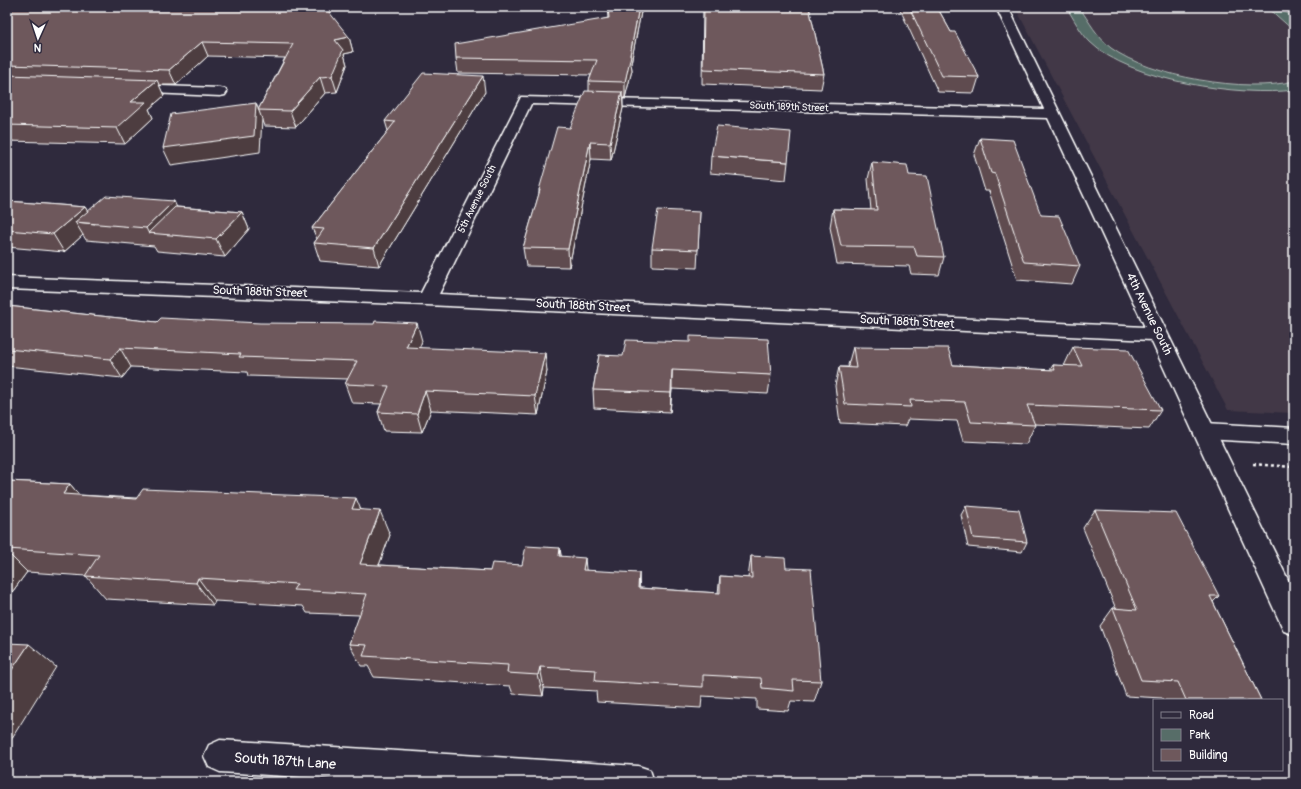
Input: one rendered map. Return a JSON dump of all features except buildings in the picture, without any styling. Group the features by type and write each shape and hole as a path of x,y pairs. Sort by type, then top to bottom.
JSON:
{"street":[{"name":"4th Avenue South","path":"1002,7 1052,114 1206,430 1294,622"},
{"path":"117,89 220,92"},
{"name":"South 189th Street","path":"526,100 1052,114"},
{"name":"5th Avenue South","path":"427,299 526,100"},
{"name":"South 188th Street","path":"7,283 427,299 1159,334"},
{"name":"South 187th Lane","path":"220,756 638,782"}],"lane":[{"path":"1206,430 1294,436"}],"path":[{"path":"1249,464 1292,467"}],"shaded area":[{"path":"1015,7 1294,7 1294,413 1228,410"}],"green space":[{"path":"1066,7 1079,7 1097,34 1106,44 1128,58 1149,67 1200,80 1226,83 1251,85 1294,81 1294,90 1272,92 1216,88 1158,76 1131,67 1108,56 1090,42 1080,30"},
{"path":"1267,7 1280,7 1294,19 1294,31"}]}
